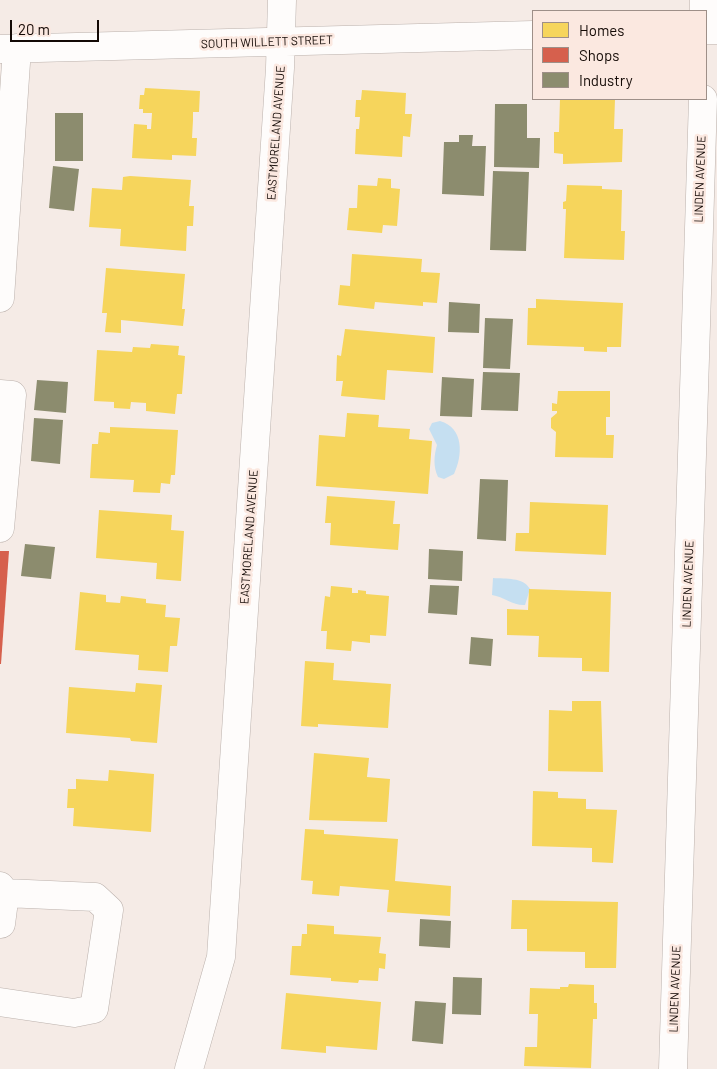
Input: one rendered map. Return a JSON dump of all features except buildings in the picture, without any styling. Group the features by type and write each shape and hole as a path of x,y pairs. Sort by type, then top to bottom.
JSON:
{"street":[{"name":"EASTMORELAND AVENUE","path":"189,1069 221,957 282,41 282,0"},
{"name":"SOUTH WILLETT STREET","path":"8,49 532,35"},
{"path":"0,298 8,49"},
{"name":"LINDEN AVENUE","path":"673,1069 703,100"},
{"path":"0,394 12,395 0,528"},
{"path":"0,1002 74,1013 94,1009 109,910 95,897 2,890 1,924"}],"water":[{"path":"440,421 454,430 460,451 454,474 444,479 438,477 436,473 434,461 437,445 429,429 432,423"},
{"path":"493,578 514,579 527,585 530,589 525,605 492,595"}]}
